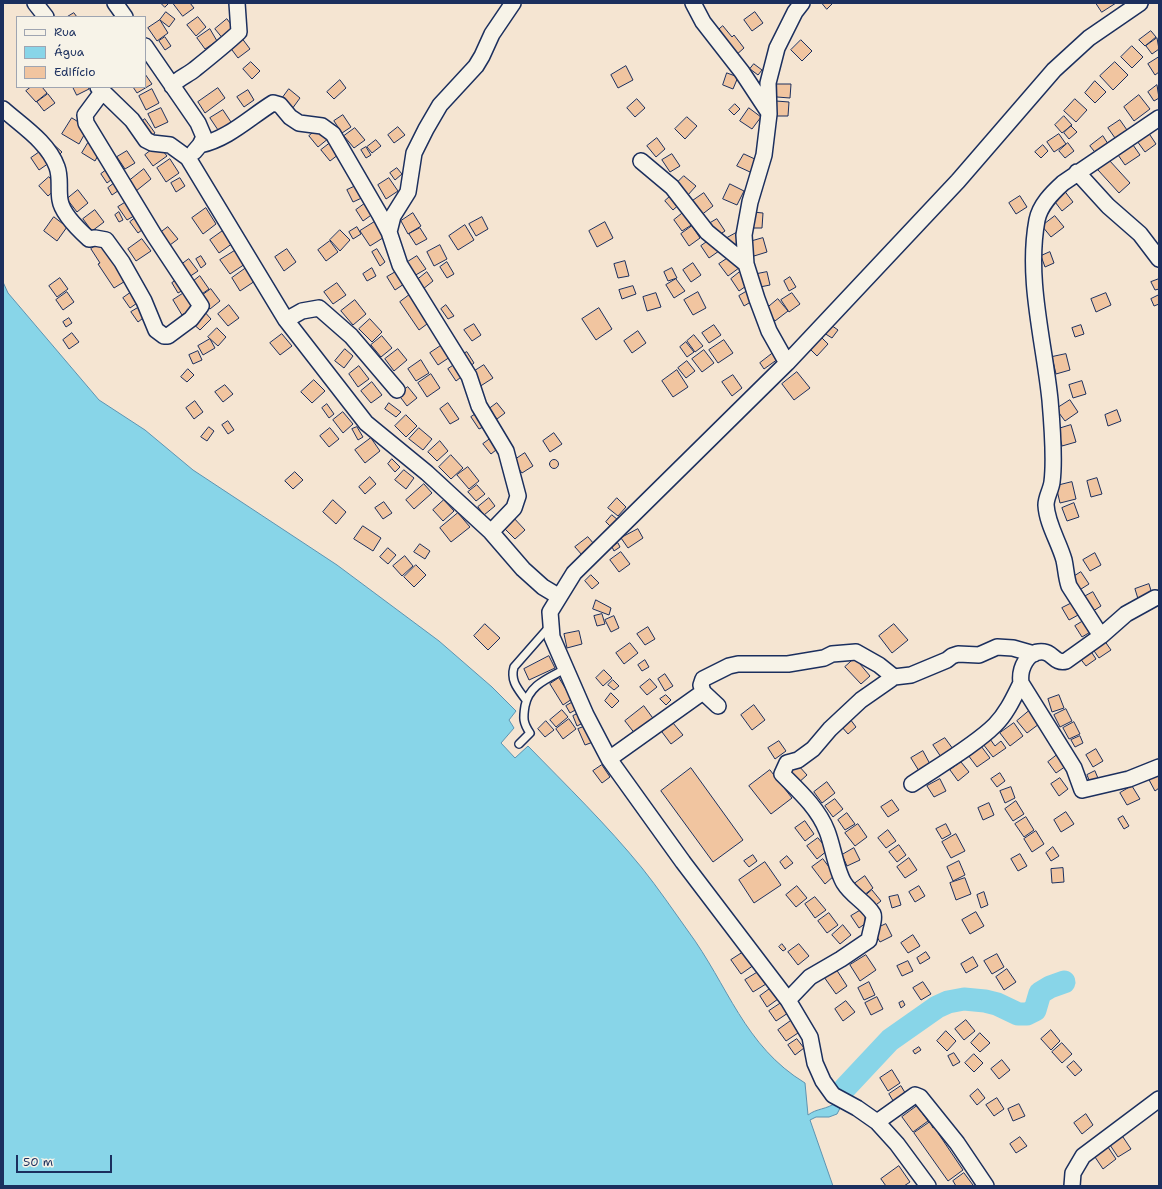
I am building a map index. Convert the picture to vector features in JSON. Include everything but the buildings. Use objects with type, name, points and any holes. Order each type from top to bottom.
[{"type":"street","points":[[35,3],[45,16]]},
{"type":"street","points":[[115,3],[124,16]]},
{"type":"street","points":[[172,86],[176,80],[190,73],[222,49],[239,32],[237,3]]},
{"type":"street","points":[[389,232],[393,216],[408,192],[414,153],[421,142],[426,128],[440,105],[476,66],[492,34],[513,3]]},
{"type":"street","points":[[693,3],[703,22],[742,72],[769,114]]},
{"type":"street","points":[[787,363],[769,331],[746,264],[744,235],[750,202],[764,156],[769,114],[768,83],[777,48],[795,12],[802,3]]},
{"type":"street","points":[[928,1186],[897,1144],[876,1122],[857,1108],[833,1095],[823,1081],[815,1064],[810,1037],[788,1000],[683,862],[609,759],[565,669],[552,637],[550,612],[558,596],[574,573],[787,363],[958,181],[1054,70],[1089,38],[1140,3]]},
{"type":"street","points":[[146,47],[198,123],[204,136],[200,145],[188,158]]},
{"type":"street","points":[[3,109],[44,144],[57,167],[60,201],[64,210],[89,239],[96,238],[106,240],[122,262],[144,301],[156,330],[164,336],[168,336],[191,319],[201,306],[154,235],[86,123],[85,115],[100,90],[132,120],[146,140],[152,143],[170,145],[188,158],[286,320],[366,423],[427,473],[491,532],[523,570],[543,587],[558,596]]},
{"type":"street","points":[[200,145],[212,143],[269,105],[276,103],[299,124],[322,126],[333,134],[389,232],[400,265],[469,376],[479,406],[506,451],[518,496],[514,508],[491,532]]},
{"type":"street","points":[[1101,636],[1066,578],[1065,562],[1046,505],[1052,482],[1052,461],[1050,401],[1040,336],[1035,275],[1037,219],[1042,207],[1052,193],[1077,172],[1098,160],[1159,118]]},
{"type":"street","points":[[641,162],[672,187],[707,232],[746,264]]},
{"type":"street","points":[[1077,172],[1108,206],[1140,234],[1159,259]]},
{"type":"street","points":[[286,320],[302,311],[319,308],[350,336],[397,390]]},
{"type":"street","points":[[912,784],[982,736],[995,724],[1013,699],[1021,683],[1021,668],[1027,659],[1034,654],[1042,652],[1048,653],[1061,662],[1079,652],[1101,636],[1126,614],[1158,598]]},
{"type":"street","points":[[788,1000],[810,977],[870,940],[870,931],[874,919],[873,914],[852,895],[843,881],[827,830],[820,816],[811,803],[782,774],[787,762],[798,760],[813,749],[830,729],[861,700],[894,677],[912,675],[958,654],[980,655],[997,647],[1013,648],[1034,654]]},
{"type":"street","points":[[718,706],[703,692],[700,685],[703,679],[729,666],[738,664],[788,664],[824,658],[832,654],[856,652],[879,665],[894,677]]},
{"type":"street","points":[[1021,683],[1074,768],[1082,790],[1129,779],[1159,767]]},
{"type":"street","points":[[609,759],[703,692]]},
{"type":"street","points":[[876,1122],[915,1095],[920,1097],[957,1143],[986,1186]]},
{"type":"street","points":[[1072,1186],[1073,1173],[1083,1156],[1159,1099]]},
{"type":"lane","points":[[526,700],[514,684],[512,674],[514,667],[550,625]]},
{"type":"lane","points":[[518,744],[530,733],[525,728],[522,718],[526,700],[531,690],[538,684],[565,669]]},
{"type":"water","points":[[3,282],[8,293],[99,400],[145,430],[193,470],[337,565],[439,641],[492,687],[516,711],[509,720],[514,728],[501,743],[515,758],[528,746],[629,852],[665,899],[702,952],[752,1033],[784,1068],[805,1083],[808,1115],[837,1102],[839,1088],[843,1082],[867,1066],[851,1087],[837,1114],[829,1117],[816,1117],[810,1120],[833,1186],[3,1186]]},
{"type":"waterway","points":[[845,1088],[890,1040],[937,1007],[948,1002],[964,999],[985,1001],[997,1004],[1018,1014],[1027,1014],[1035,1010],[1040,993],[1050,987],[1064,982]]}]
